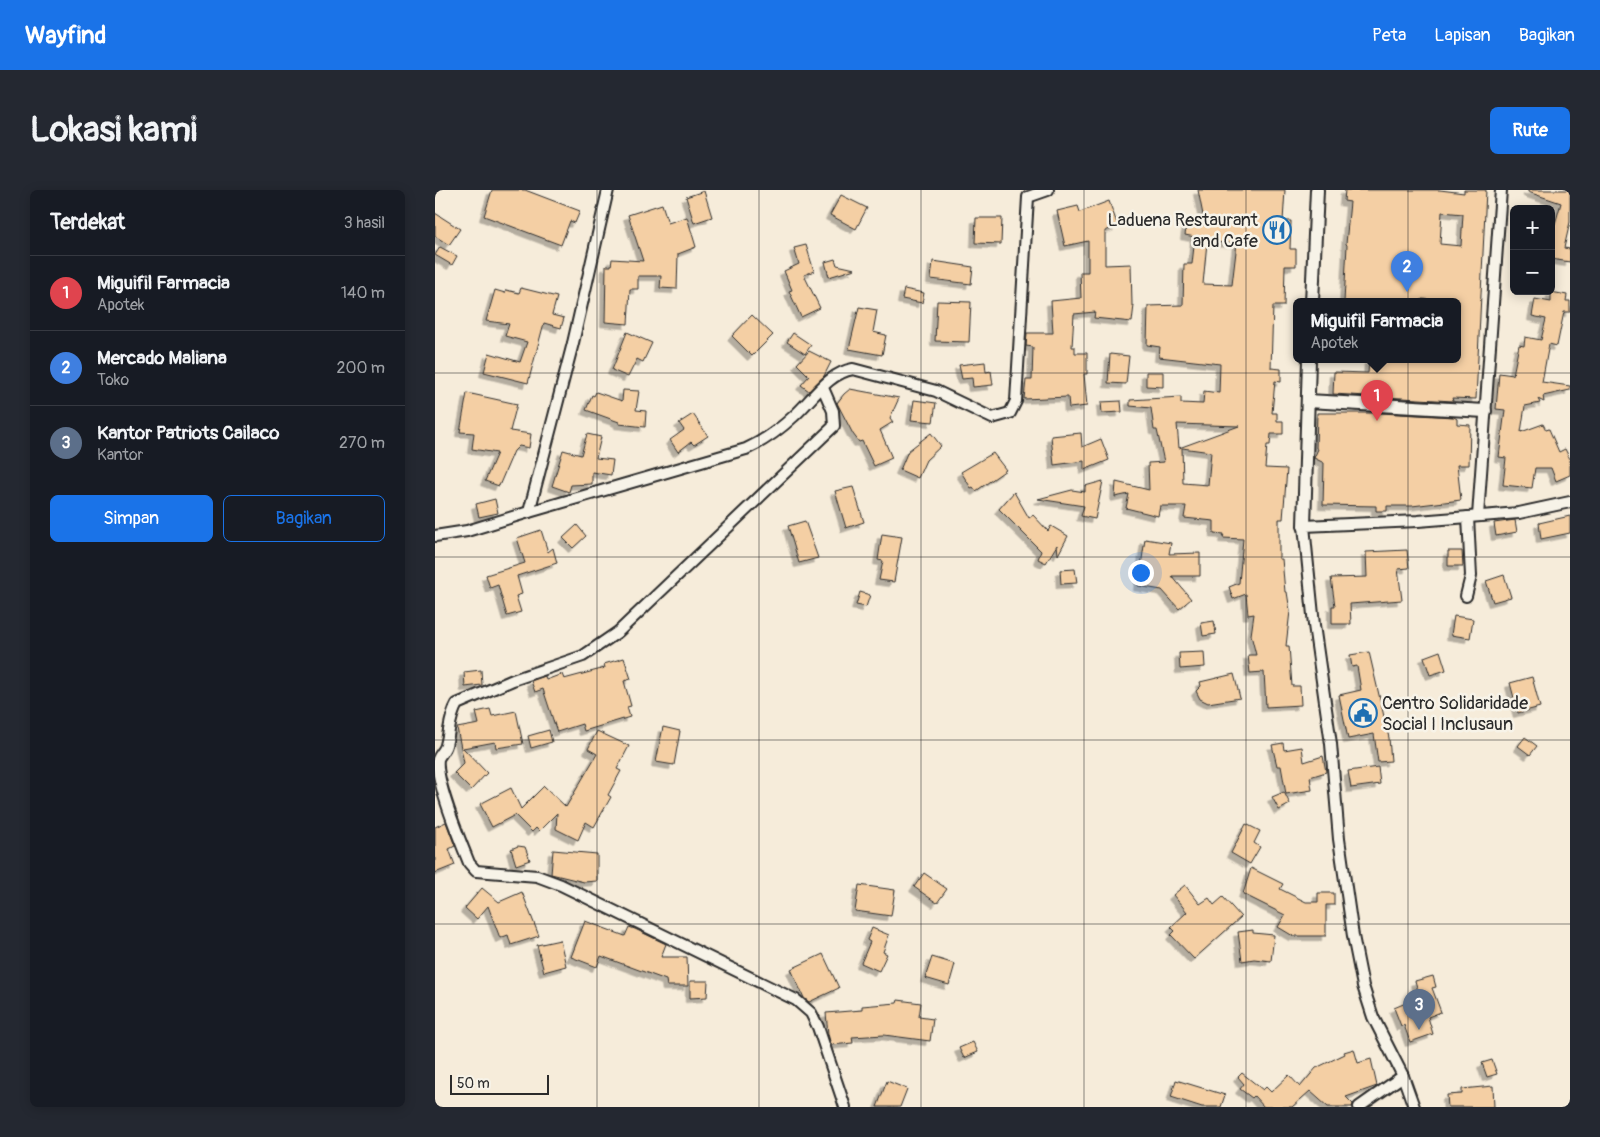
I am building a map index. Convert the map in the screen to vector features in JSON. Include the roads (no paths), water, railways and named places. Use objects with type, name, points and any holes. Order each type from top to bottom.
[{"type":"street","points":[[529,512],[573,343],[608,190]]},
{"type":"street","points":[[435,536],[467,531],[746,449],[766,440],[837,374],[853,369],[935,391],[992,418],[1011,412],[1016,401],[1028,193],[1048,190]]},
{"type":"street","points":[[1312,298],[1317,190]]},
{"type":"street","points":[[1466,596],[1471,576],[1473,517],[1485,411],[1501,190]]},
{"type":"street","points":[[1309,363],[1303,526],[1313,625],[1331,744],[1339,839],[1353,936],[1363,986],[1373,1017],[1403,1076],[1414,1107]]},
{"type":"street","points":[[823,388],[833,412],[834,426],[618,632],[583,656],[513,680],[457,704],[449,721],[446,746],[439,758],[439,773],[442,790],[469,863],[476,871],[537,876],[561,885],[796,1000],[811,1013],[818,1027],[845,1107]]},
{"type":"street","points":[[1307,401],[1485,411]]},
{"type":"street","points":[[1303,526],[1519,513],[1570,502]]},
{"type":"street","points":[[1359,1107],[1403,1076]]},
{"type":"place","name":"Laduena Restaurant and Cafe","points":[[1277,230]]},
{"type":"place","name":"Mercado Maliana","points":[[1407,292]]},
{"type":"place","name":"Miguifil Farmacia","points":[[1377,421]]},
{"type":"place","name":"Centro Solidaridade Social I Inclusaun","points":[[1363,713]]},
{"type":"place","name":"Kantor Patriots Cailaco","points":[[1419,1030]]}]
